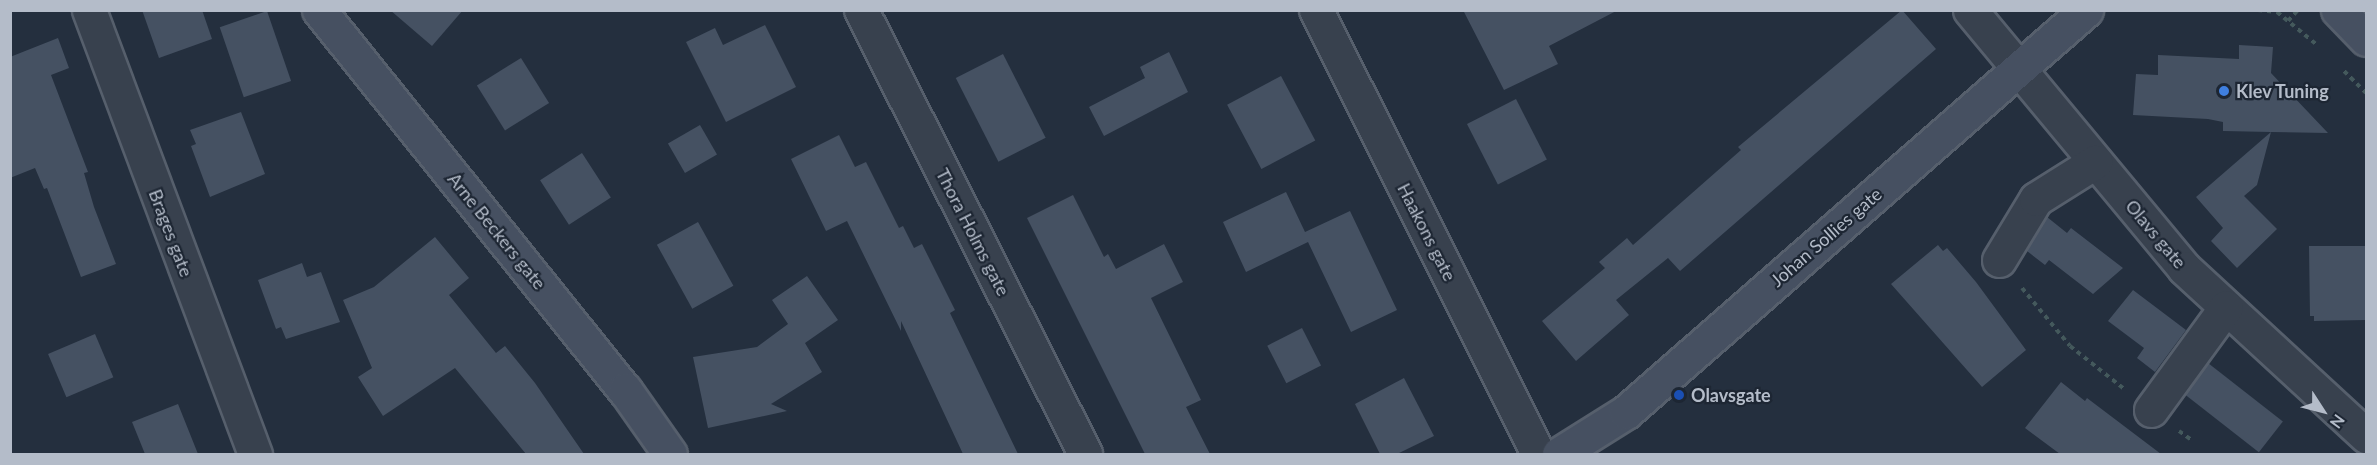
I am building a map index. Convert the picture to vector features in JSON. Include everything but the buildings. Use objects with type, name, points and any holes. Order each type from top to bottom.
[{"type":"main road","name":"Arne Beckers gate","points":[[319,10],[625,390],[670,454]]},
{"type":"main road","name":"Johan Sollies gate","points":[[1559,454],[1626,412],[2086,10]]},
{"type":"main road","points":[[2338,10],[2367,39]]},
{"type":"street","name":"Brages gate","points":[[89,10],[255,454]]},
{"type":"street","name":"Thora Holms gate","points":[[861,10],[1085,454]]},
{"type":"street","name":"Haakons gate","points":[[1316,10],[1538,454]]},
{"type":"street","name":"Olavs gate","points":[[1970,10],[2184,268],[2367,436]]},
{"type":"street","points":[[1999,260],[2036,199],[2095,162]]},
{"type":"street","points":[[2151,410],[2226,307]]},
{"type":"path","points":[[2258,10],[2277,12],[2323,51]]},
{"type":"path","points":[[2288,21],[2298,10]]},
{"type":"path","points":[[2338,65],[2367,93]]},
{"type":"path","points":[[1999,260],[2070,346],[2190,439]]},
{"type":"place","name":"Klev Tuning","points":[[2224,91]]},
{"type":"place","name":"Olavsgate","points":[[1679,395]]}]
